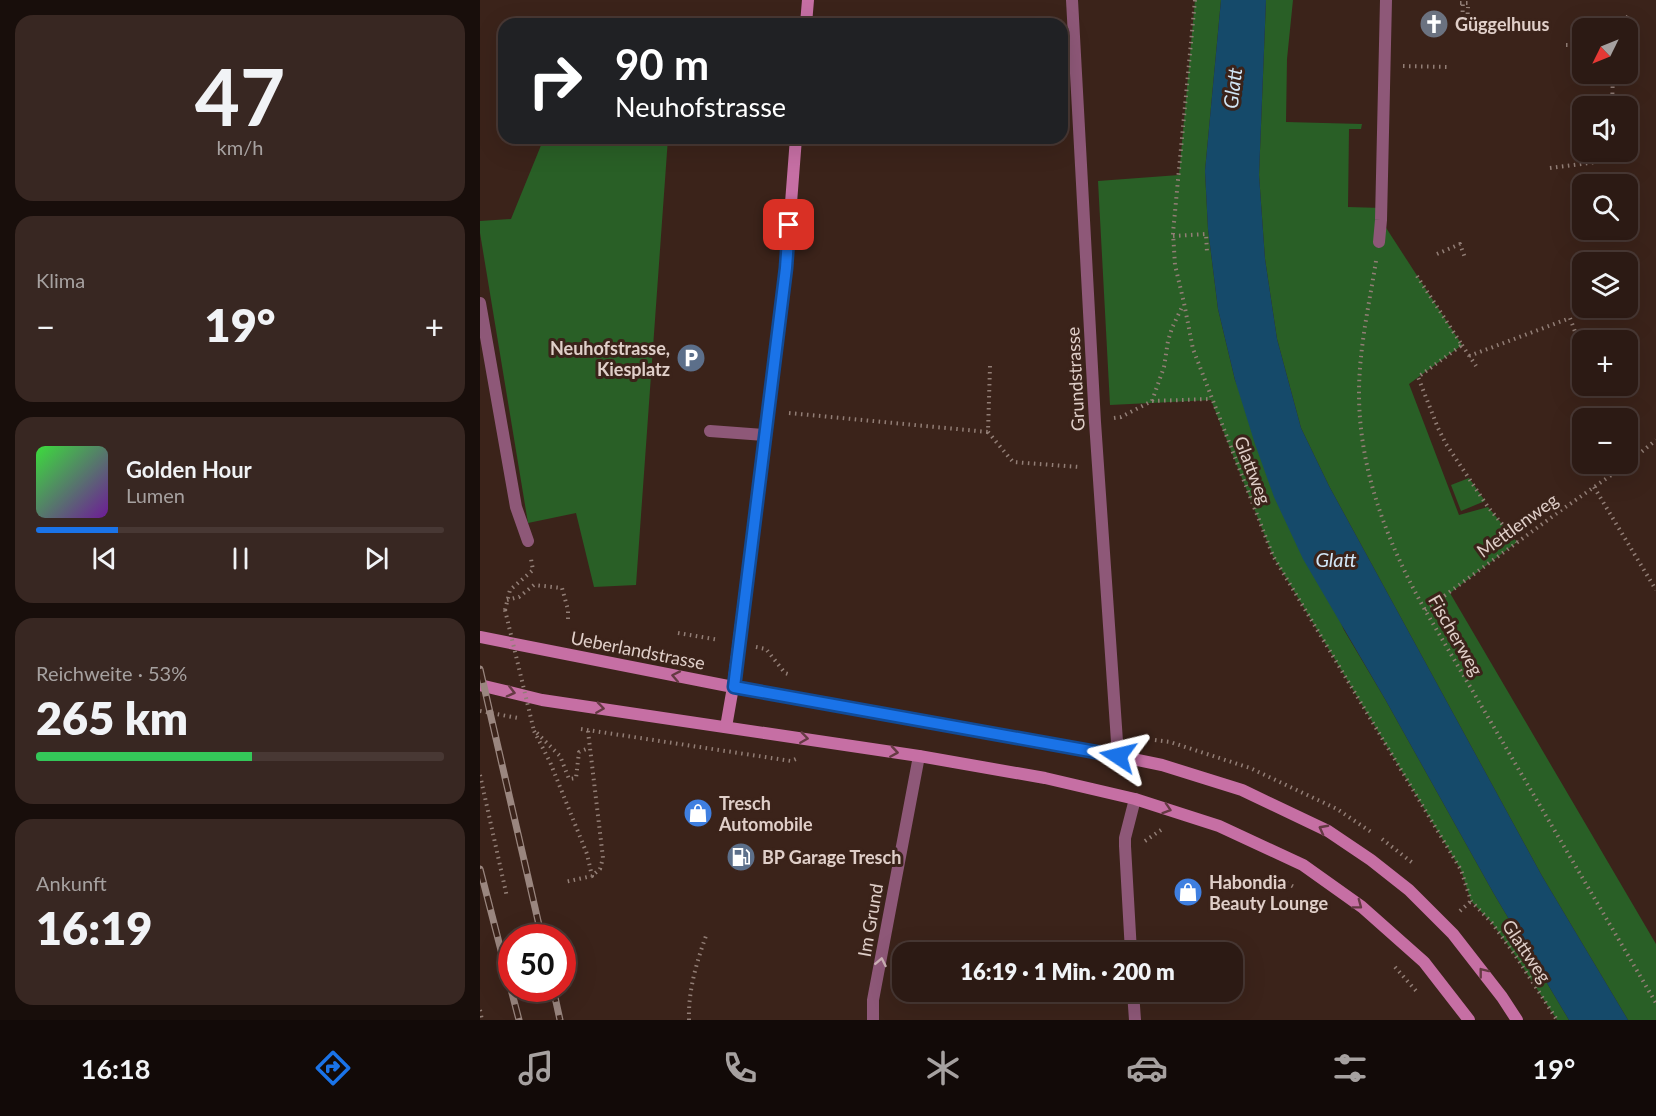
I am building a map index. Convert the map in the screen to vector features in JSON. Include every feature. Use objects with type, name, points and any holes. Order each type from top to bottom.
[{"type":"main road","points":[[806,18],[808,0]]},
{"type":"main road","points":[[726,727],[734,687],[786,268],[796,144]]},
{"type":"main road","name":"Ueberlandstrasse","points":[[480,638],[734,687],[1118,756],[1162,765],[1242,789],[1328,831],[1371,860],[1409,890],[1446,927],[1502,996],[1517,1020]]},
{"type":"main road","points":[[480,685],[542,700],[919,756],[1046,778],[1135,799],[1219,826],[1303,865],[1362,907],[1424,962],[1469,1020]]},
{"type":"street","name":"Grundstrasse","points":[[1072,0],[1095,422],[1118,756]]},
{"type":"street","points":[[1379,243],[1386,0]]},
{"type":"street","points":[[480,303],[516,507],[528,541]]},
{"type":"street","points":[[710,431],[765,435]]},
{"type":"street","name":"Im Grund","points":[[873,1020],[873,1000],[919,756]]},
{"type":"street","points":[[1130,942],[1125,838],[1135,799]]},
{"type":"street","points":[[1134,1002],[1135,1020]]},
{"type":"path","name":"Glattweg","points":[[1195,0],[1173,236],[1175,265],[1193,349],[1273,556],[1461,870],[1471,901],[1492,923],[1557,1020]]},
{"type":"path","points":[[1462,30],[1462,2],[1468,3],[1467,26]]},
{"type":"path","points":[[1566,45],[1572,45]]},
{"type":"path","points":[[1384,65],[1450,67]]},
{"type":"path","points":[[1550,168],[1596,162]]},
{"type":"path","points":[[1173,236],[1206,234],[1207,252]]},
{"type":"path","name":"Fischerweg","points":[[1379,243],[1361,357],[1359,395],[1361,428],[1380,512],[1397,557],[1425,610],[1656,1003]]},
{"type":"path","points":[[1437,254],[1460,244],[1465,258]]},
{"type":"path","points":[[1417,276],[1476,366]]},
{"type":"path","points":[[1152,401],[1164,367],[1170,335],[1184,303]]},
{"type":"path","points":[[1469,356],[1570,318],[1574,330]]},
{"type":"path","points":[[1462,345],[1418,377],[1442,436],[1488,507],[1517,542]]},
{"type":"path","points":[[990,366],[988,432],[1013,462],[1098,466]]},
{"type":"path","points":[[1095,422],[1120,417],[1152,401],[1211,399]]},
{"type":"path","points":[[788,412],[988,432]]},
{"type":"path","name":"Mettlenweg","points":[[1638,454],[1656,440]]},
{"type":"path","name":"Mettlenweg","points":[[1425,610],[1612,474]]},
{"type":"path","points":[[1594,487],[1656,590]]},
{"type":"path","points":[[528,541],[533,570],[510,590],[505,610],[534,731],[550,762],[587,854],[592,876]]},
{"type":"path","points":[[507,600],[519,597],[534,585],[562,588],[568,610],[568,623]]},
{"type":"path","points":[[480,711],[542,722]]},
{"type":"path","points":[[534,731],[560,756],[569,779],[576,778],[579,752],[589,748]]},
{"type":"path","points":[[565,882],[592,876],[600,869],[603,858],[588,731],[791,761]]},
{"type":"path","points":[[480,775],[507,897]]},
{"type":"path","points":[[1125,838],[1142,844],[1161,830],[1172,834]]},
{"type":"path","points":[[1276,878],[1297,888]]},
{"type":"path","points":[[1460,911],[1471,901]]},
{"type":"path","points":[[689,1020],[688,1011],[694,969],[707,933]]},
{"type":"path","points":[[1391,963],[1420,995]]},
{"type":"path","points":[[480,1010],[482,1020]]},
{"type":"green space","points":[[1195,0],[1221,0],[1205,171],[1208,229],[1218,309],[1235,380],[1344,630],[1494,894],[1569,1020],[1557,1020],[1492,923],[1471,901],[1461,870],[1273,556],[1211,400],[1110,405],[1098,181],[1179,175]]},
{"type":"green space","points":[[1266,0],[1293,0],[1287,59],[1286,122],[1362,124],[1361,129],[1349,129],[1348,207],[1382,208],[1381,220],[1462,345],[1409,384],[1459,515],[1488,507],[1517,542],[1450,593],[1656,944],[1656,1020],[1628,1020],[1542,876],[1329,486],[1301,428],[1277,339],[1265,259],[1259,175]]},
{"type":"green space","points":[[542,144],[668,144],[636,585],[594,587],[576,513],[528,523],[480,233],[480,221],[511,219]]},
{"type":"green space","points":[[1469,478],[1485,501],[1461,511],[1451,485]]},
{"type":"water","name":"Glatt","points":[[1221,0],[1266,0],[1259,175],[1265,259],[1277,339],[1301,428],[1329,486],[1542,876],[1628,1020],[1569,1020],[1494,894],[1385,699],[1303,559],[1274,497],[1235,380],[1218,309],[1208,229],[1205,171]]},
{"type":"railway","points":[[480,669],[539,924]]},
{"type":"railway","points":[[480,869],[519,1020]]},
{"type":"railway","points":[[556,1002],[560,1020]]},
{"type":"place","name":"Güggelhuus","points":[[1434,24]]},
{"type":"place","name":"Neuhofstrasse, Kiesplatz","points":[[691,358]]},
{"type":"place","name":"Tresch Automobile","points":[[698,813]]},
{"type":"place","name":"BP Garage Tresch","points":[[741,857]]},
{"type":"place","name":"Habondia Beauty Lounge","points":[[1188,892]]},
{"type":"route","points":[[789,225],[786,268],[734,687],[1118,756]]}]
